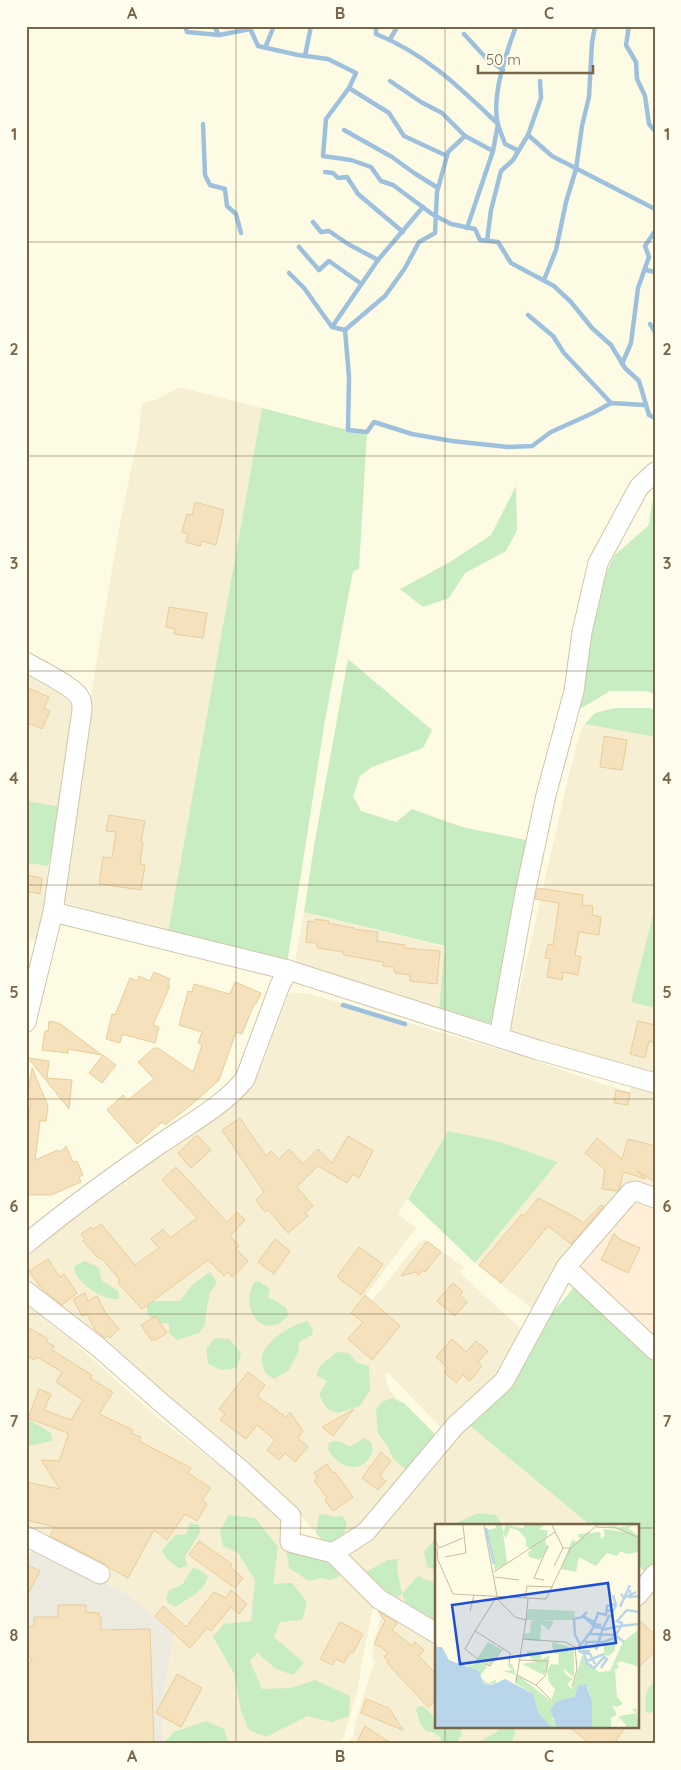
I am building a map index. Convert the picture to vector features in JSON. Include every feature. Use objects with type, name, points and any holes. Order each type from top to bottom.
[{"type":"street","points":[[499,1037],[524,898],[546,795],[574,690],[582,632],[598,563],[639,487],[655,472]]},
{"type":"street","points":[[26,662],[69,686],[80,698],[82,710],[53,912],[35,946],[26,1022]]},
{"type":"street","points":[[53,912],[288,970],[547,1053],[655,1083]]},
{"type":"street","points":[[26,1244],[142,1156],[224,1099],[239,1086],[244,1079],[280,985],[288,970]]},
{"type":"street","points":[[333,1553],[366,1532],[455,1426],[504,1381],[566,1267],[634,1191],[655,1198]]},
{"type":"street","points":[[566,1267],[655,1350]]},
{"type":"street","points":[[26,1291],[97,1346],[164,1406],[240,1469],[291,1516],[290,1542],[333,1553],[379,1599],[435,1632]]},
{"type":"street","points":[[26,1536],[100,1574]]},
{"type":"street","points":[[638,1595],[655,1574]]},
{"type":"shaded area","points":[[179,387],[262,408],[168,932],[65,903],[60,896],[89,706],[120,523],[139,433],[142,403],[156,400]]},
{"type":"shaded area","points":[[26,666],[71,696],[79,709],[62,807],[26,801]]},
{"type":"shaded area","points":[[585,724],[655,737],[655,907],[631,1002],[655,1008],[655,1075],[510,1033],[569,774],[581,730]]},
{"type":"shaded area","points":[[26,863],[48,866],[46,906],[38,941],[26,937]]},
{"type":"shaded area","points":[[304,912],[446,947],[439,1008],[294,968]]},
{"type":"shaded area","points":[[292,993],[307,993],[524,1057],[630,1093],[631,1087],[655,1094],[655,1184],[644,1179],[535,1311],[475,1263],[558,1162],[497,1141],[448,1131],[398,1214],[416,1228],[360,1303],[366,1308],[419,1242],[425,1240],[464,1267],[459,1272],[523,1331],[503,1370],[441,1428],[388,1373],[385,1375],[389,1390],[438,1439],[389,1500],[338,1547],[321,1539],[281,1492],[266,1479],[233,1457],[26,1288],[26,1250],[254,1082],[288,995]]},
{"type":"shaded area","points":[[644,1179],[655,1184],[655,1341],[576,1271],[575,1261]]},
{"type":"shaded area","points":[[26,1305],[70,1339],[156,1416],[230,1474],[374,1604],[358,1689],[344,1736],[338,1744],[165,1744],[161,1730],[162,1721],[169,1707],[162,1702],[174,1633],[128,1595],[26,1532]]},
{"type":"shaded area","points":[[469,1425],[589,1524],[435,1524],[435,1626],[381,1591],[352,1567],[347,1552],[459,1430]]},
{"type":"shaded area","points":[[35,1545],[128,1595],[174,1633],[162,1702],[169,1707],[162,1721],[161,1730],[165,1744],[26,1744],[26,1560]]},
{"type":"shaded area","points":[[655,1583],[655,1744],[348,1744],[354,1734],[355,1723],[375,1660],[372,1658],[382,1610],[401,1616],[435,1642],[435,1728],[638,1728],[638,1601]]},
{"type":"green space","points":[[262,408],[348,430],[367,432],[359,569],[353,571],[325,720],[287,964],[168,932]]},
{"type":"green space","points":[[516,486],[517,530],[506,551],[465,573],[449,598],[423,607],[400,589],[450,562],[491,535]]},
{"type":"green space","points":[[655,498],[655,694],[646,691],[610,691],[580,709],[583,668],[596,592],[615,555],[649,525],[652,502]]},
{"type":"green space","points":[[348,659],[432,730],[423,748],[372,767],[360,776],[353,796],[361,811],[396,822],[412,809],[462,827],[526,840],[546,841],[502,1021],[491,1024],[439,1008],[445,946],[304,912]]},
{"type":"green space","points":[[615,708],[650,708],[655,710],[655,737],[585,724],[595,713]]},
{"type":"green space","points":[[26,801],[62,807],[48,866],[26,863]]},
{"type":"green space","points":[[655,907],[655,1008],[631,1002]]},
{"type":"green space","points":[[448,1131],[497,1141],[558,1162],[475,1263],[408,1199]]},
{"type":"green space","points":[[85,1261],[99,1268],[101,1280],[119,1292],[118,1299],[97,1294],[84,1284],[75,1272],[74,1266]]},
{"type":"green space","points":[[210,1272],[217,1282],[210,1293],[205,1324],[199,1333],[177,1340],[169,1333],[169,1324],[157,1322],[147,1314],[147,1306],[153,1301],[180,1301],[192,1285]]},
{"type":"green space","points":[[255,1281],[270,1289],[268,1297],[287,1309],[288,1316],[278,1324],[269,1326],[262,1324],[255,1318],[249,1301],[250,1291]]},
{"type":"green space","points":[[575,1286],[655,1358],[655,1566],[648,1574],[638,1566],[638,1524],[589,1524],[469,1425],[541,1326]]},
{"type":"green space","points":[[307,1321],[313,1329],[312,1335],[299,1342],[298,1353],[289,1370],[274,1379],[265,1373],[262,1359],[268,1345],[280,1334]]},
{"type":"green space","points":[[215,1338],[229,1339],[241,1353],[237,1368],[221,1370],[208,1364],[206,1349]]},
{"type":"green space","points":[[336,1352],[349,1353],[357,1363],[369,1366],[370,1390],[360,1406],[338,1413],[327,1409],[319,1395],[327,1381],[317,1376],[319,1367]]},
{"type":"green space","points":[[392,1398],[404,1403],[436,1435],[418,1468],[406,1470],[393,1458],[378,1433],[376,1409],[382,1402]]},
{"type":"green space","points":[[26,1418],[51,1433],[52,1441],[26,1445]]},
{"type":"green space","points":[[364,1438],[371,1442],[373,1451],[367,1461],[355,1467],[349,1467],[339,1462],[328,1449],[329,1443],[335,1441],[350,1447]]},
{"type":"green space","points":[[478,1513],[496,1515],[501,1524],[454,1524]]},
{"type":"green space","points":[[325,1514],[334,1517],[342,1516],[347,1523],[343,1538],[334,1544],[323,1541],[316,1533],[319,1515]]},
{"type":"green space","points":[[228,1515],[255,1518],[278,1547],[273,1584],[292,1583],[307,1602],[302,1620],[280,1622],[274,1637],[304,1663],[293,1675],[276,1669],[257,1653],[250,1661],[262,1689],[291,1688],[315,1680],[350,1696],[349,1716],[332,1722],[307,1716],[266,1737],[249,1730],[241,1711],[234,1673],[213,1637],[224,1624],[251,1621],[255,1580],[238,1553],[223,1546],[220,1532]]},
{"type":"green space","points":[[190,1523],[199,1525],[200,1532],[185,1557],[187,1566],[179,1568],[167,1559],[162,1551],[175,1535],[186,1534]]},
{"type":"green space","points":[[435,1538],[435,1570],[427,1567],[424,1552]]},
{"type":"green space","points":[[285,1539],[340,1570],[339,1577],[330,1580],[321,1578],[309,1581],[289,1568]]},
{"type":"green space","points":[[398,1559],[397,1569],[402,1594],[393,1600],[364,1573],[388,1560]]},
{"type":"green space","points":[[193,1568],[208,1576],[206,1582],[195,1594],[176,1607],[168,1603],[166,1599],[169,1590],[182,1585]]},
{"type":"green space","points":[[418,1576],[433,1582],[435,1592],[435,1630],[408,1609],[402,1594]]},
{"type":"green space","points":[[655,1682],[655,1710],[651,1713],[646,1712],[647,1691]]},
{"type":"green space","points":[[419,1706],[423,1706],[435,1718],[435,1728],[462,1728],[461,1736],[456,1744],[442,1744],[439,1736],[426,1731],[421,1725],[416,1710]]},
{"type":"green space","points":[[206,1721],[224,1729],[229,1744],[163,1744],[174,1732]]},
{"type":"green space","points":[[503,1728],[512,1728],[516,1731],[511,1744],[477,1744]]},
{"type":"building","points":[[195,502],[224,510],[216,545],[202,541],[200,546],[186,542],[188,534],[182,532],[187,514],[192,515]]},
{"type":"building","points":[[169,607],[207,613],[203,638],[174,634],[175,629],[166,627]]},
{"type":"building","points":[[26,687],[49,697],[44,708],[50,711],[42,729],[26,722]]},
{"type":"building","points":[[604,736],[627,740],[622,770],[600,767]]},
{"type":"building","points":[[109,815],[145,821],[141,842],[143,842],[140,864],[145,865],[141,890],[99,884],[103,857],[112,858],[116,832],[106,831]]},
{"type":"building","points":[[26,875],[42,878],[40,894],[26,891]]},
{"type":"building","points":[[538,888],[583,895],[582,905],[593,906],[592,915],[601,917],[599,935],[579,932],[575,955],[581,957],[578,975],[563,972],[562,980],[547,977],[550,959],[545,958],[548,944],[553,945],[559,903],[535,899]]},
{"type":"building","points":[[315,919],[329,921],[328,923],[354,929],[378,932],[377,941],[405,945],[405,948],[440,951],[437,984],[410,981],[410,975],[395,973],[393,967],[383,966],[383,962],[344,955],[343,952],[318,948],[316,943],[306,942],[308,921],[315,922]]},
{"type":"building","points":[[154,972],[170,979],[168,985],[170,986],[153,1025],[159,1027],[155,1043],[125,1035],[122,1035],[120,1043],[106,1039],[112,1014],[115,1015],[130,978],[137,981],[139,976],[150,981]]},
{"type":"building","points":[[235,982],[261,993],[256,1004],[254,1004],[242,1034],[236,1032],[219,1080],[191,1105],[165,1125],[162,1122],[137,1144],[107,1110],[123,1095],[128,1100],[154,1079],[138,1062],[154,1048],[158,1048],[193,1072],[202,1045],[198,1043],[202,1032],[179,1025],[188,991],[192,992],[194,984],[230,994]]},
{"type":"building","points":[[49,1021],[59,1023],[102,1055],[68,1049],[68,1053],[42,1050],[45,1031],[48,1031]]},
{"type":"building","points":[[638,1021],[655,1025],[655,1043],[649,1041],[645,1058],[630,1054]]},
{"type":"building","points":[[103,1055],[116,1065],[102,1083],[89,1073]]},
{"type":"building","points":[[28,1058],[49,1061],[47,1078],[72,1080],[69,1109]]},
{"type":"building","points":[[32,1068],[48,1106],[46,1121],[40,1121],[35,1160],[58,1150],[60,1152],[66,1146],[73,1162],[77,1161],[83,1175],[79,1177],[81,1182],[51,1195],[26,1195],[26,1133],[31,1101],[27,1100]]},
{"type":"building","points":[[616,1090],[630,1093],[628,1105],[614,1103]]},
{"type":"building","points":[[240,1118],[266,1156],[271,1151],[279,1159],[289,1149],[303,1164],[318,1149],[332,1163],[348,1136],[373,1151],[359,1178],[353,1174],[347,1183],[318,1166],[297,1187],[313,1206],[305,1213],[308,1216],[288,1233],[268,1210],[265,1212],[256,1200],[264,1192],[222,1130]]},
{"type":"building","points":[[197,1135],[211,1150],[191,1168],[178,1153]]},
{"type":"building","points":[[597,1138],[622,1159],[628,1139],[655,1146],[655,1182],[637,1171],[646,1179],[623,1172],[620,1188],[617,1191],[602,1189],[605,1170],[585,1153]]},
{"type":"building","points":[[176,1167],[227,1222],[237,1212],[245,1220],[230,1236],[239,1246],[236,1249],[248,1261],[232,1277],[228,1272],[224,1276],[208,1260],[142,1309],[119,1284],[119,1279],[103,1260],[97,1257],[83,1241],[85,1239],[81,1234],[91,1227],[93,1230],[101,1224],[135,1265],[159,1248],[151,1239],[163,1229],[170,1238],[197,1218],[162,1180]]},
{"type":"building","points":[[538,1198],[583,1223],[601,1205],[604,1206],[571,1244],[548,1226],[501,1283],[479,1265]]},
{"type":"building","points":[[614,1233],[619,1239],[640,1248],[628,1273],[601,1260]]},
{"type":"building","points":[[275,1239],[290,1251],[274,1274],[258,1262]]},
{"type":"building","points":[[427,1241],[441,1252],[425,1272],[423,1270],[419,1275],[415,1272],[401,1276]]},
{"type":"building","points":[[359,1247],[383,1264],[361,1295],[337,1277]]},
{"type":"building","points":[[48,1259],[60,1277],[64,1274],[77,1293],[62,1305],[40,1287],[29,1271]]},
{"type":"building","points":[[453,1283],[463,1292],[460,1295],[467,1302],[455,1316],[437,1301]]},
{"type":"building","points":[[85,1293],[88,1301],[97,1296],[105,1312],[119,1329],[110,1338],[108,1336],[105,1338],[95,1330],[87,1314],[82,1316],[73,1299]]},
{"type":"building","points":[[365,1295],[400,1326],[372,1360],[348,1339],[363,1322],[351,1313]]},
{"type":"building","points":[[156,1316],[167,1333],[156,1340],[151,1340],[141,1325]]},
{"type":"building","points":[[26,1326],[48,1339],[47,1342],[54,1346],[52,1350],[92,1375],[90,1378],[113,1392],[99,1414],[133,1430],[131,1433],[141,1437],[139,1441],[191,1468],[188,1473],[211,1488],[202,1500],[207,1504],[197,1521],[185,1514],[167,1540],[154,1530],[128,1578],[50,1536],[55,1527],[26,1520],[26,1482],[60,1489],[41,1460],[59,1461],[68,1436],[68,1433],[28,1418],[39,1389],[51,1394],[44,1410],[71,1420],[83,1400],[56,1382],[62,1372],[37,1357],[34,1360],[26,1355]]},
{"type":"building","points":[[452,1339],[466,1352],[476,1341],[488,1351],[478,1362],[482,1366],[470,1381],[463,1375],[456,1383],[444,1372],[448,1368],[436,1357]]},
{"type":"building","points":[[248,1372],[265,1385],[257,1396],[286,1417],[290,1412],[303,1431],[298,1438],[308,1447],[295,1462],[285,1453],[279,1460],[267,1450],[275,1440],[257,1425],[246,1439],[220,1420],[225,1414],[219,1409]]},
{"type":"building","points":[[354,1409],[333,1436],[322,1427]]},
{"type":"building","points":[[381,1452],[391,1461],[380,1476],[386,1481],[378,1490],[362,1478]]},
{"type":"building","points":[[327,1464],[353,1497],[333,1511],[325,1500],[327,1498],[314,1481],[318,1478],[314,1473]]},
{"type":"building","points":[[199,1541],[232,1564],[230,1567],[243,1578],[235,1588],[189,1555]]},
{"type":"building","points":[[26,1564],[40,1571],[26,1598]]},
{"type":"building","points":[[231,1590],[247,1604],[239,1614],[231,1607],[211,1631],[207,1628],[190,1648],[155,1616],[163,1606],[186,1627],[214,1592],[226,1598]]},
{"type":"building","points":[[58,1605],[86,1605],[86,1612],[99,1613],[99,1617],[101,1617],[101,1630],[150,1629],[154,1744],[26,1744],[26,1663],[32,1662],[26,1647],[26,1627],[34,1626],[34,1617],[58,1617]]},
{"type":"building","points":[[378,1611],[397,1623],[392,1630],[412,1646],[415,1642],[424,1650],[419,1656],[435,1673],[435,1702],[428,1707],[387,1663],[388,1661],[384,1657],[388,1653],[380,1646],[374,1644],[385,1621]]},
{"type":"building","points":[[638,1619],[655,1635],[655,1651],[638,1668]]},
{"type":"building","points":[[340,1622],[363,1634],[353,1653],[350,1652],[344,1663],[336,1659],[332,1665],[320,1659]]},
{"type":"building","points":[[177,1674],[202,1688],[181,1727],[156,1713]]},
{"type":"building","points":[[366,1699],[389,1708],[403,1730],[361,1713]]},
{"type":"building","points":[[365,1726],[375,1733],[393,1744],[356,1744]]},
{"type":"building","points":[[570,1728],[625,1728],[614,1744],[590,1744]]},
{"type":"waterway","points":[[185,26],[187,32],[219,35],[250,29]]},
{"type":"waterway","points":[[214,26],[219,35]]},
{"type":"waterway","points":[[249,26],[258,46],[298,55],[328,59],[356,73],[349,88],[326,119],[323,156],[351,160],[371,167],[381,181],[393,185],[432,214],[451,224],[475,229],[480,240],[498,242],[511,263],[554,286],[571,302],[592,328],[611,345],[625,368],[639,381],[649,415],[655,418]]},
{"type":"waterway","points":[[265,48],[274,26]]},
{"type":"waterway","points":[[305,56],[311,26]]},
{"type":"waterway","points":[[376,26],[376,34],[411,51],[442,73],[498,124],[493,151],[467,228]]},
{"type":"waterway","points":[[390,39],[398,26]]},
{"type":"waterway","points":[[516,26],[498,88],[496,114],[505,144],[517,150]]},
{"type":"waterway","points":[[544,280],[556,250],[566,202],[576,169],[582,126],[589,97],[592,43],[595,26]]},
{"type":"waterway","points":[[629,26],[626,45],[636,62],[637,79],[645,96],[649,124],[655,131]]},
{"type":"waterway","points":[[464,34],[487,59],[503,70]]},
{"type":"waterway","points":[[390,81],[421,102],[442,113],[465,136],[493,151]]},
{"type":"waterway","points":[[487,241],[491,210],[501,171],[513,160],[528,135],[541,98],[540,81]]},
{"type":"waterway","points":[[349,88],[389,113],[404,136],[447,156]]},
{"type":"waterway","points":[[203,124],[205,175],[210,185],[225,189],[227,206],[236,214],[241,233]]},
{"type":"waterway","points":[[344,130],[392,157],[438,188]]},
{"type":"waterway","points":[[528,135],[552,156],[655,209]]},
{"type":"waterway","points":[[332,327],[345,330],[385,296],[405,268],[419,242],[435,233],[437,192],[448,152],[465,136]]},
{"type":"waterway","points":[[325,172],[333,173],[338,178],[347,177],[358,194],[403,232]]},
{"type":"waterway","points":[[289,273],[304,288],[332,327],[378,260],[423,207]]},
{"type":"waterway","points":[[313,222],[321,232],[329,231],[348,244],[378,260]]},
{"type":"waterway","points":[[622,364],[631,343],[638,288],[649,257],[645,246],[655,231]]},
{"type":"waterway","points":[[299,247],[319,270],[329,261],[360,283]]},
{"type":"waterway","points":[[646,270],[655,272]]},
{"type":"waterway","points":[[528,315],[553,336],[564,353],[611,403]]},
{"type":"waterway","points":[[650,324],[655,332]]},
{"type":"waterway","points":[[345,330],[349,377],[348,430],[367,432],[374,422],[412,434],[452,441],[508,447],[532,446],[551,432],[611,403],[645,405]]},
{"type":"waterway","points":[[343,1005],[405,1024]]}]
